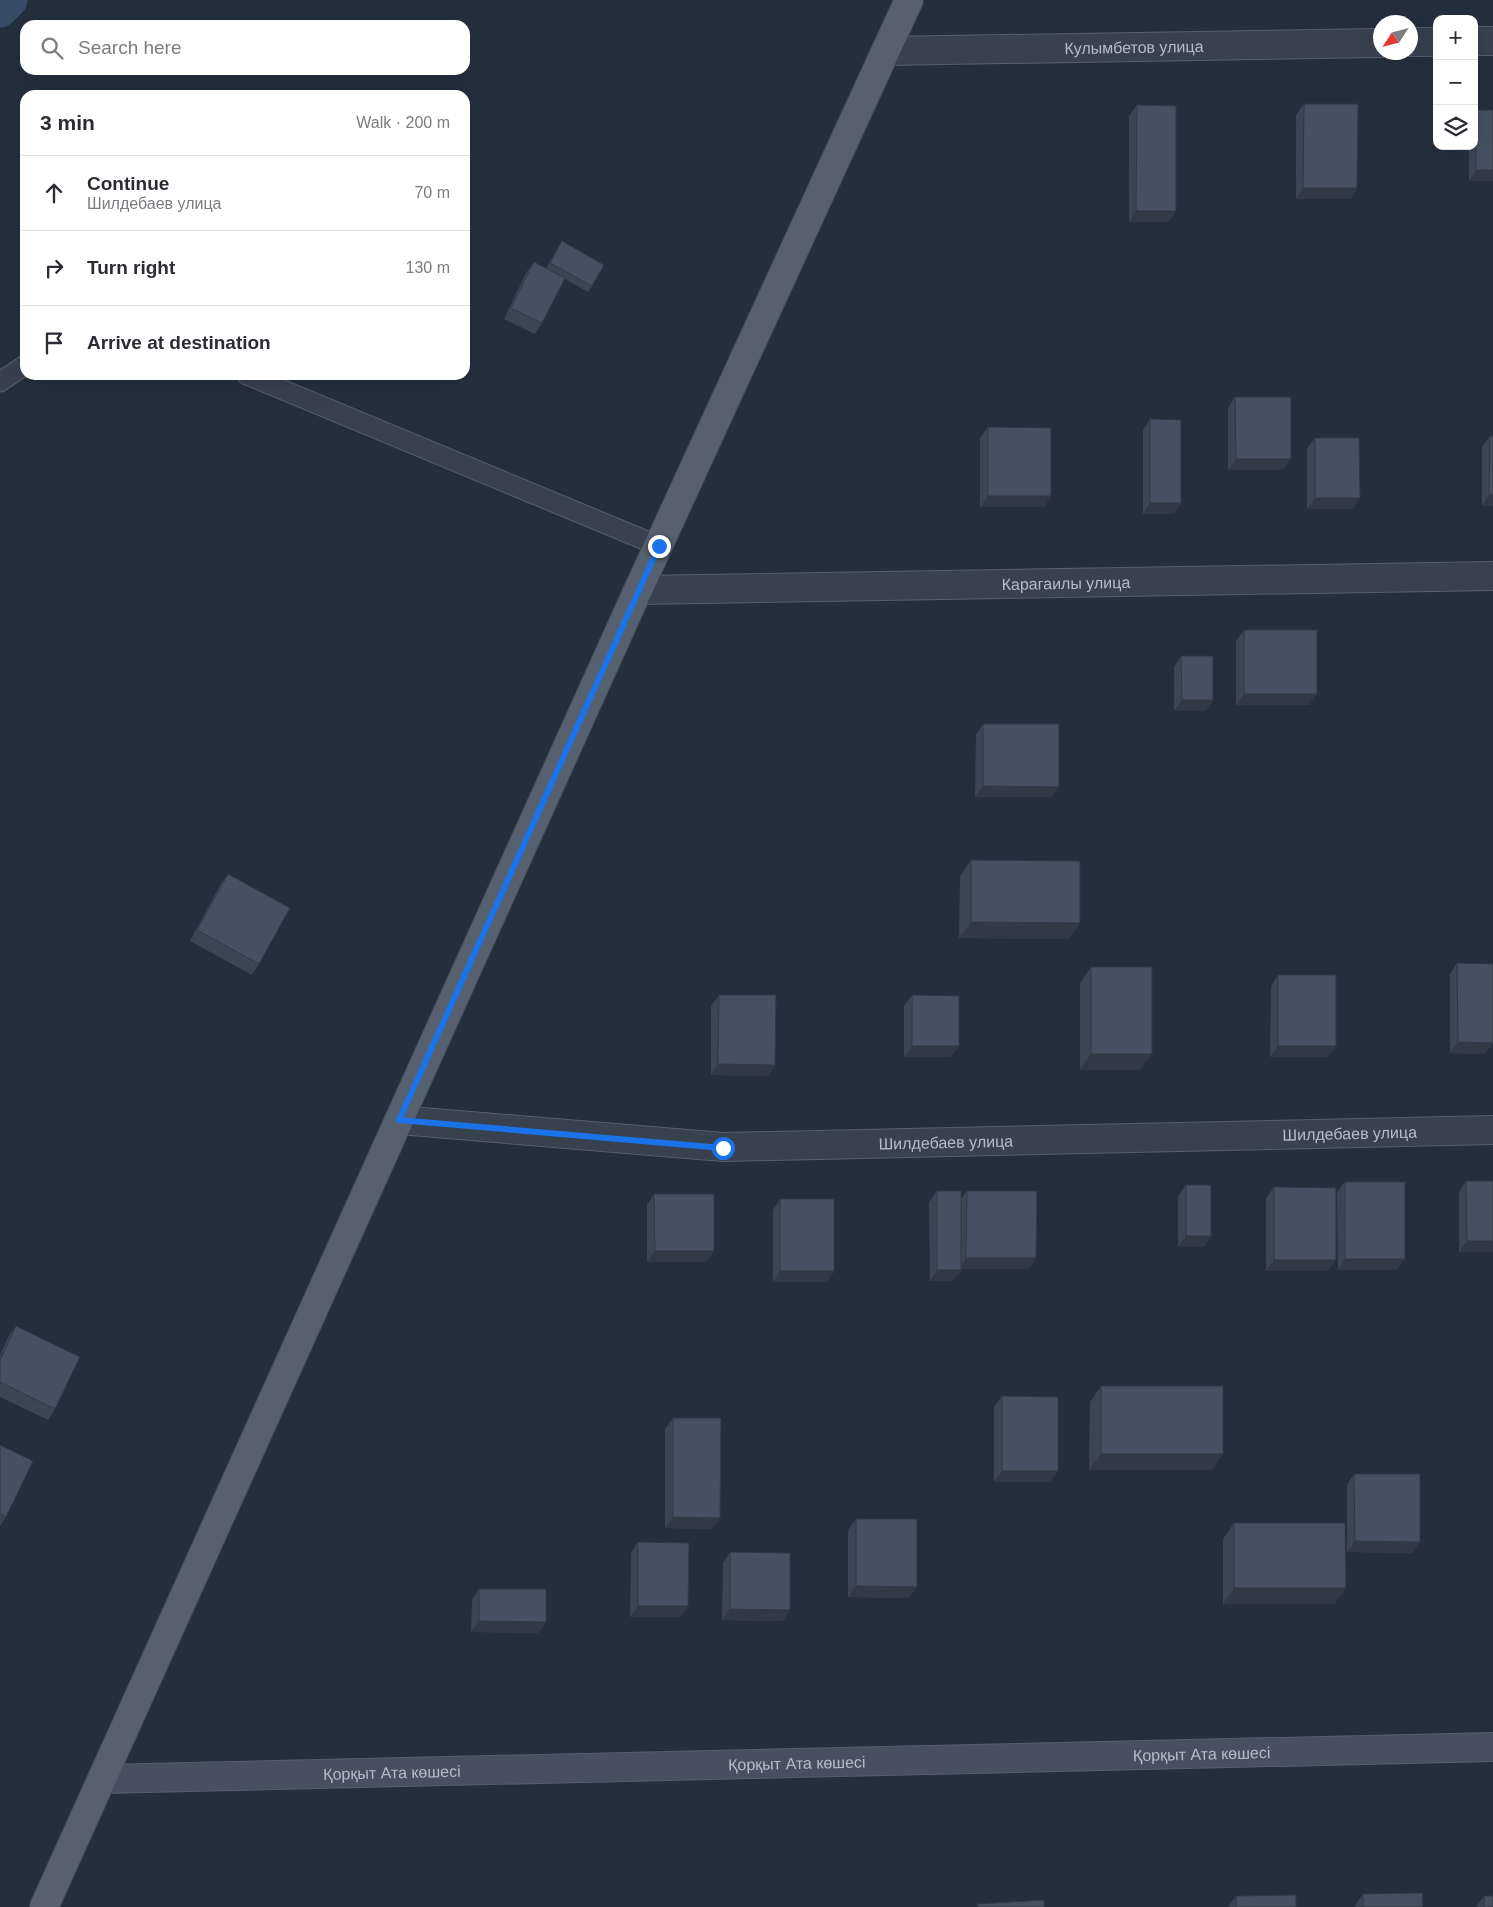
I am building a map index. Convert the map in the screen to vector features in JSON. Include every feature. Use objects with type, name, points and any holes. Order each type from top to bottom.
[{"type":"main road","points":[[44,1907],[638,590],[910,0]]},
{"type":"main road","name":"Қорқыт Ата көшесі","points":[[102,1779],[1493,1747]]},
{"type":"street","points":[[1478,41],[1493,41]]},
{"type":"street","points":[[1418,42],[1433,42]]},
{"type":"street","name":"Кулымбетов улица","points":[[886,51],[1373,43]]},
{"type":"street","name":"Карагаилы улица","points":[[638,590],[1493,576]]},
{"type":"street","name":"Шилдебаев улица","points":[[399,1120],[723,1148],[1493,1130]]},
{"type":"lane","points":[[0,382],[20,368]]},
{"type":"lane","points":[[259,380],[659,546]]},
{"type":"building","points":[[1304,104],[1358,104],[1357,188],[1303,188]]},
{"type":"building","points":[[1137,105],[1176,106],[1176,211],[1136,211]]},
{"type":"building","points":[[1478,110],[1493,110],[1493,170],[1476,170]]},
{"type":"building","points":[[562,241],[604,265],[592,286],[550,263]]},
{"type":"building","points":[[534,262],[565,278],[542,323],[511,308]]},
{"type":"building","points":[[1235,397],[1291,397],[1291,459],[1236,459]]},
{"type":"building","points":[[1150,419],[1181,420],[1181,503],[1150,503]]},
{"type":"building","points":[[988,427],[1051,428],[1051,496],[988,496]]},
{"type":"building","points":[[1490,436],[1493,436],[1493,495],[1489,495]]},
{"type":"building","points":[[1315,438],[1359,438],[1360,498],[1315,498]]},
{"type":"building","points":[[1244,630],[1317,630],[1317,694],[1244,694]]},
{"type":"building","points":[[1181,656],[1213,656],[1213,700],[1182,700]]},
{"type":"building","points":[[983,724],[1059,724],[1059,787],[983,786]]},
{"type":"building","points":[[971,860],[1080,861],[1080,923],[971,922]]},
{"type":"building","points":[[228,874],[290,908],[259,964],[197,930]]},
{"type":"building","points":[[1457,963],[1493,964],[1493,1043],[1458,1042]]},
{"type":"building","points":[[1091,967],[1152,967],[1152,1054],[1091,1054]]},
{"type":"building","points":[[1278,975],[1336,975],[1336,1046],[1278,1046]]},
{"type":"building","points":[[719,995],[776,995],[775,1065],[718,1064]]},
{"type":"building","points":[[912,995],[959,996],[959,1046],[912,1046]]},
{"type":"building","points":[[1466,1181],[1493,1181],[1493,1241],[1467,1241]]},
{"type":"building","points":[[1345,1182],[1405,1182],[1405,1259],[1345,1259]]},
{"type":"building","points":[[1186,1185],[1211,1185],[1211,1236],[1186,1236]]},
{"type":"building","points":[[1274,1187],[1336,1188],[1336,1260],[1274,1260]]},
{"type":"building","points":[[937,1191],[961,1191],[961,1270],[937,1270]]},
{"type":"building","points":[[967,1191],[1037,1191],[1036,1258],[966,1258]]},
{"type":"building","points":[[654,1194],[714,1194],[714,1251],[655,1251]]},
{"type":"building","points":[[780,1199],[834,1199],[834,1271],[780,1271]]},
{"type":"building","points":[[16,1326],[80,1357],[55,1409],[0,1382],[0,1360]]},
{"type":"building","points":[[1101,1386],[1223,1386],[1223,1454],[1101,1454]]},
{"type":"building","points":[[1002,1396],[1058,1397],[1058,1471],[1002,1471]]},
{"type":"building","points":[[673,1418],[721,1418],[720,1518],[673,1517]]},
{"type":"building","points":[[0,1445],[33,1461],[6,1517],[0,1514]]},
{"type":"building","points":[[1354,1474],[1420,1474],[1420,1542],[1355,1541]]},
{"type":"building","points":[[856,1519],[917,1519],[917,1587],[856,1586]]},
{"type":"building","points":[[1234,1523],[1345,1523],[1346,1588],[1234,1588]]},
{"type":"building","points":[[638,1542],[689,1543],[688,1606],[638,1606]]},
{"type":"building","points":[[730,1552],[790,1553],[790,1610],[730,1609]]},
{"type":"building","points":[[479,1589],[546,1589],[546,1622],[479,1621]]},
{"type":"building","points":[[1422,1893],[1423,1907],[1363,1907],[1363,1894]]},
{"type":"building","points":[[1296,1895],[1296,1907],[1236,1907],[1236,1896]]},
{"type":"building","points":[[1484,1896],[1493,1896],[1493,1907],[1484,1907]]},
{"type":"building","points":[[1044,1900],[1044,1907],[978,1907],[977,1904]]},
{"type":"waterway","points":[[0,10],[10,0]]},
{"type":"route","points":[[659,546],[399,1120],[723,1148]]}]
